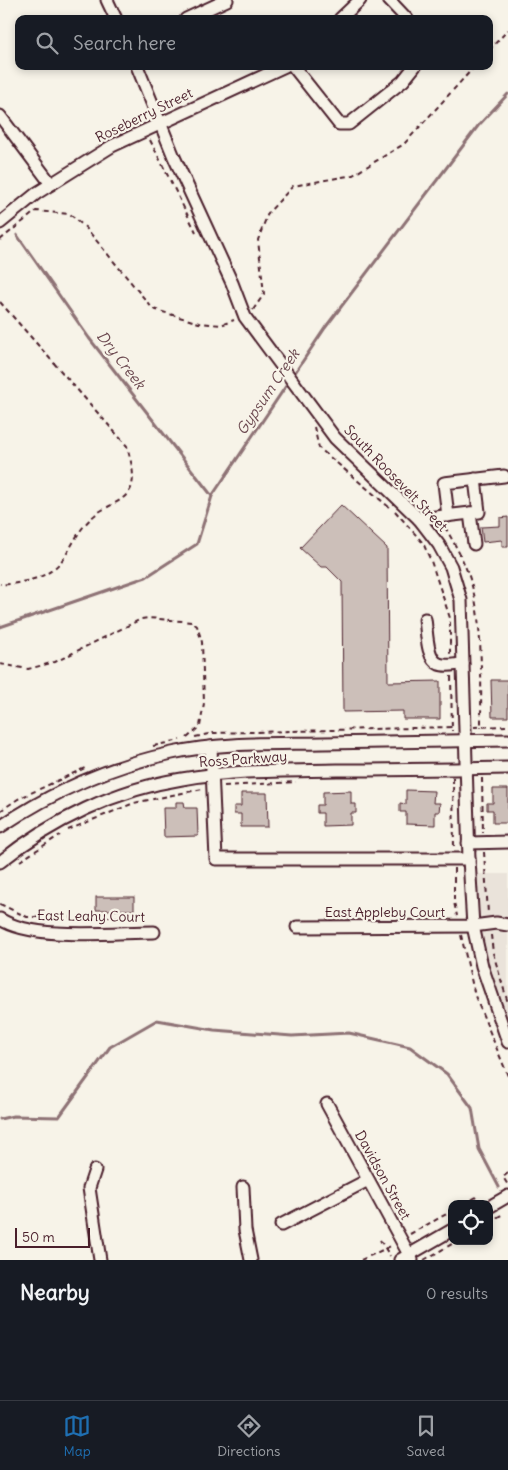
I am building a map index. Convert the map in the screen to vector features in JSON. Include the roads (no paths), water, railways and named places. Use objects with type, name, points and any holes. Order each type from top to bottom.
[{"type":"street","points":[[107,0],[114,15]]},
{"type":"street","points":[[195,15],[227,0]]},
{"type":"street","points":[[344,15],[360,0]]},
{"type":"street","points":[[389,0],[403,15]]},
{"type":"street","name":"South Roosevelt Street","points":[[139,70],[245,317],[270,350],[314,416],[419,520],[439,544],[452,567],[461,600],[468,859],[473,926],[482,966],[502,1011],[508,1039]]},
{"type":"street","name":"Roseberry Street","points":[[0,223],[51,184],[112,146],[277,70]]},
{"type":"street","points":[[296,70],[339,124],[344,126],[388,94],[411,70]]},
{"type":"street","points":[[0,116],[51,184]]},
{"type":"street","points":[[448,516],[444,483],[504,476]]},
{"type":"street","points":[[419,520],[480,512],[475,479]]},
{"type":"street","points":[[470,513],[474,544]]},
{"type":"street","points":[[425,619],[430,655],[434,662],[440,665],[463,664]]},
{"type":"street","name":"Ross Parkway","points":[[0,827],[34,805],[82,781],[140,761],[187,750],[251,744],[508,740]]},
{"type":"street","points":[[211,747],[216,859],[468,859]]},
{"type":"street","name":"Ross Parkway","points":[[0,862],[56,825],[110,800],[145,787],[213,774],[253,771],[452,769],[467,774],[508,768]]},
{"type":"street","points":[[468,843],[508,842]]},
{"type":"street","name":"East Leahy Court","points":[[0,918],[8,924],[27,930],[52,932],[154,932]]},
{"type":"street","name":"East Appleby Court","points":[[297,927],[473,926],[496,923],[508,925]]},
{"type":"street","name":"Davidson Street","points":[[327,1104],[407,1258]]},
{"type":"street","points":[[95,1170],[89,1188],[100,1260]]},
{"type":"street","points":[[281,1225],[368,1180]]},
{"type":"street","points":[[243,1187],[245,1230],[251,1260]]},
{"type":"street","points":[[493,1205],[508,1196]]},
{"type":"street","points":[[407,1258],[448,1232]]},
{"type":"waterway","name":"Gypsum Creek","points":[[0,627],[146,577],[197,544],[212,496],[325,328],[478,126],[508,94]]},
{"type":"waterway","name":"Dry Creek","points":[[17,235],[89,338],[212,496]]},
{"type":"waterway","points":[[0,1119],[13,1116],[59,1117],[110,1047],[157,1020],[214,1030],[292,1036],[349,1033],[410,1047],[447,1074],[472,1108],[479,1149],[499,1187]]}]
